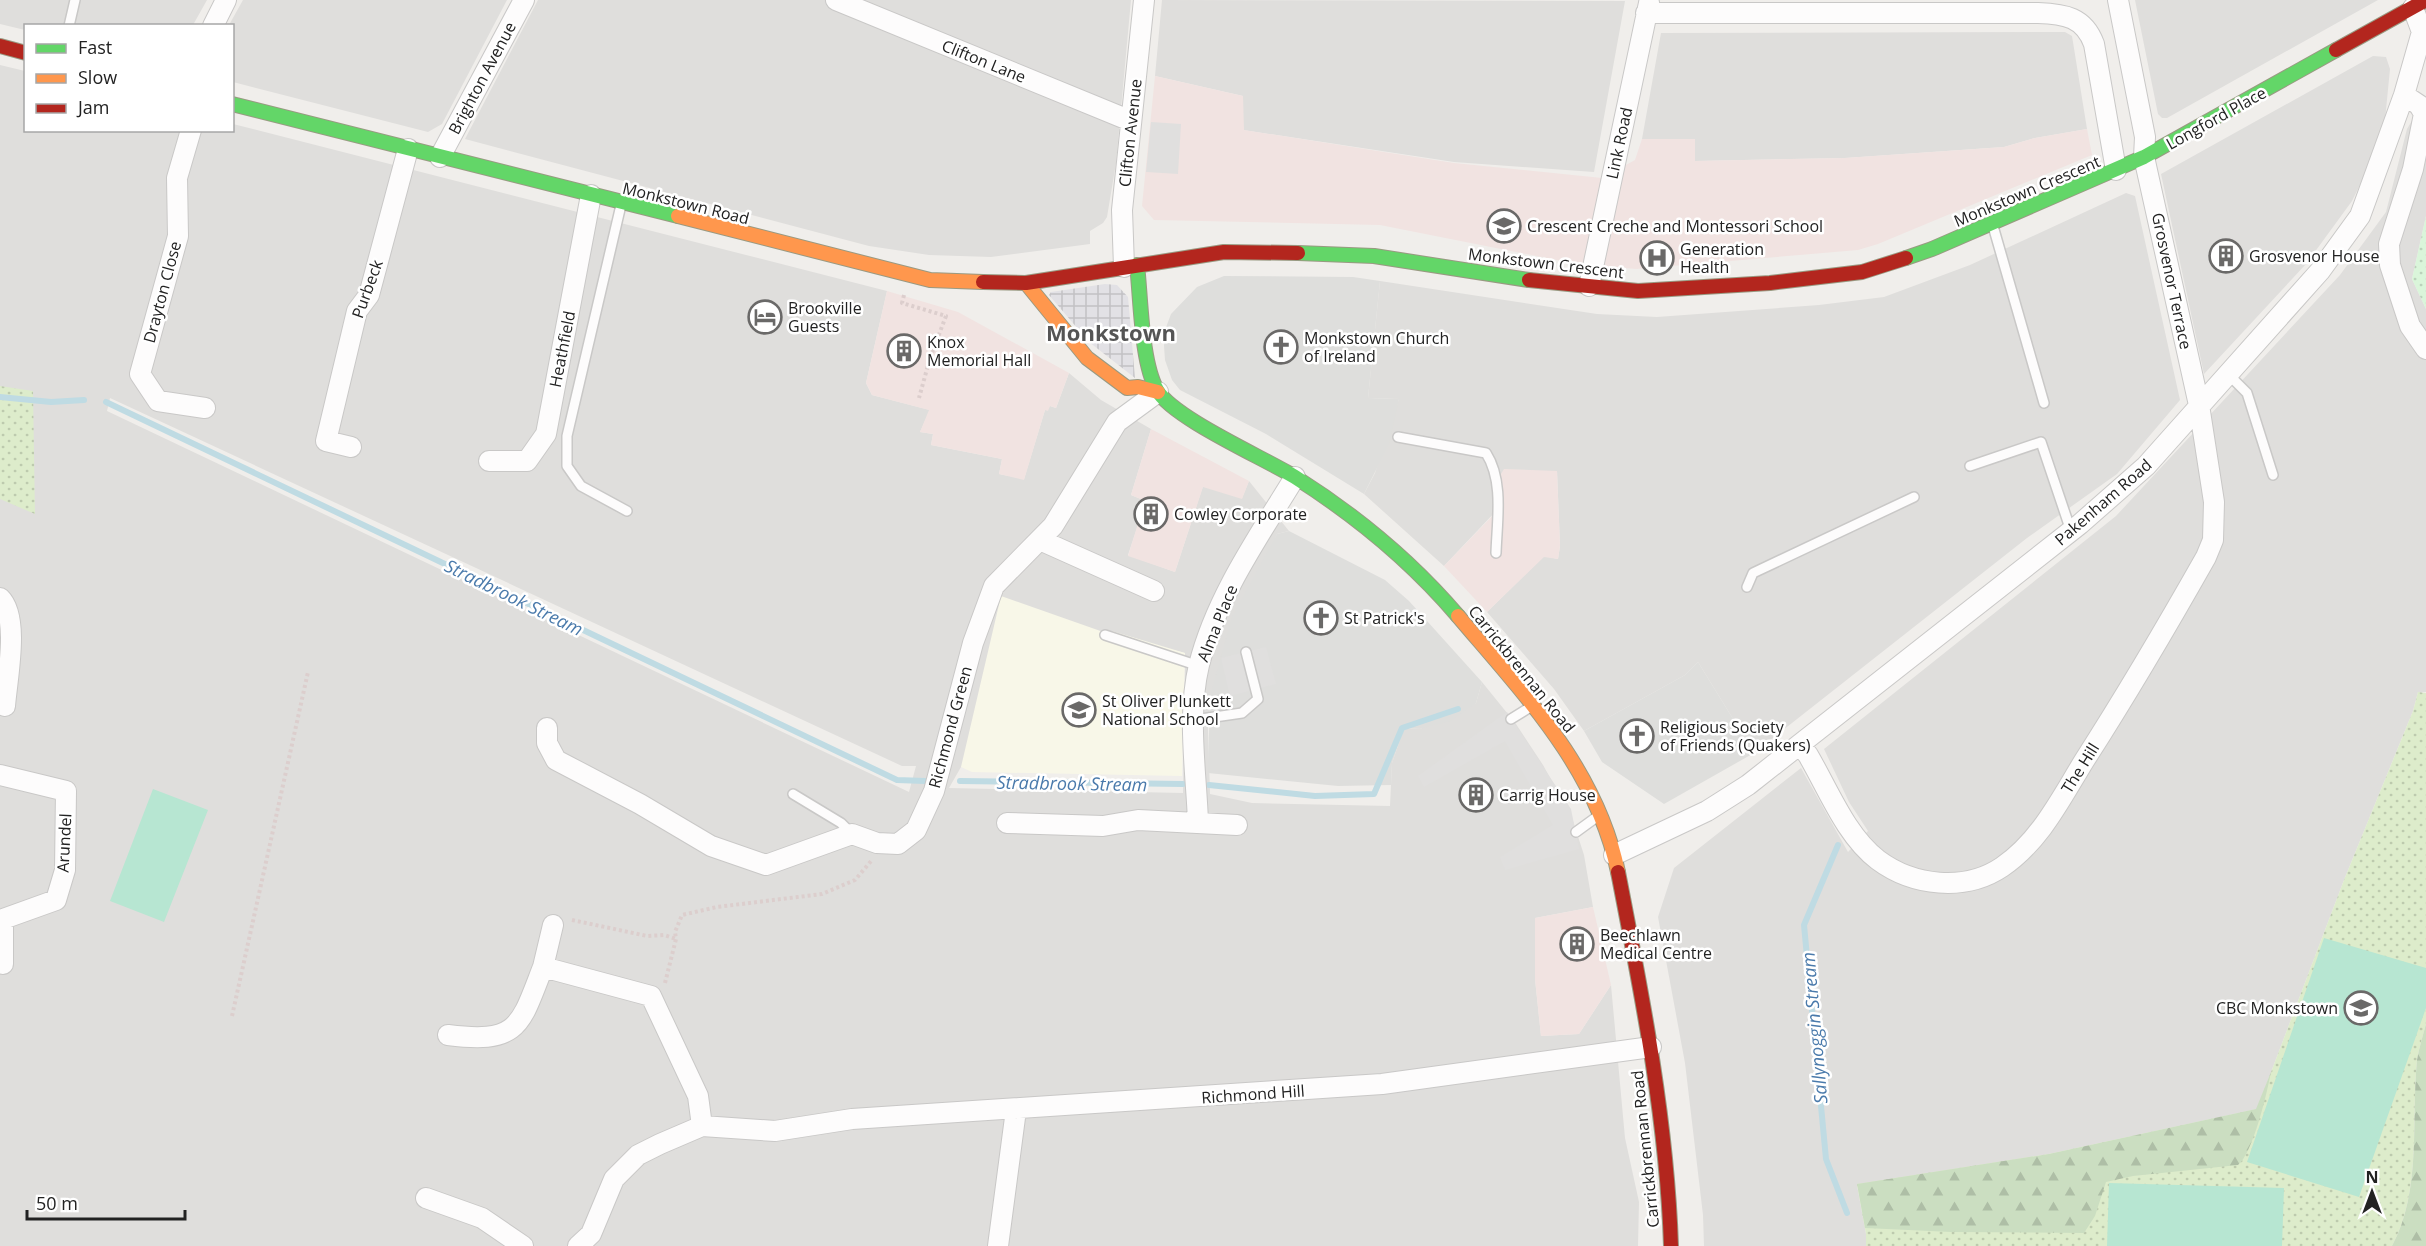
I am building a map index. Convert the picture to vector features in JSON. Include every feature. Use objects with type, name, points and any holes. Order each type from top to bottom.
[{"type":"main road","name":"Longford Place","points":[[2144,157],[2420,4]]},
{"type":"main road","points":[[0,46],[24,52]]},
{"type":"main road","name":"Monkstown Road","points":[[234,105],[908,276],[949,281],[1026,283],[1131,266]]},
{"type":"main road","name":"Monkstown Crescent","points":[[1131,266],[1224,252],[1339,253],[1638,291],[1704,288],[1862,272],[1932,249],[2144,157]]},
{"type":"main road","name":"Carrickbrennan Road","points":[[1131,266],[1149,370],[1158,392],[1174,409],[1202,427],[1295,477],[1367,527],[1446,602],[1533,704],[1574,760],[1601,814],[1614,855],[1651,1047],[1669,1182],[1671,1246]]},
{"type":"main road","points":[[1026,283],[1072,341],[1094,364],[1127,388],[1138,387],[1158,392]]},
{"type":"street","points":[[214,24],[226,0]]},
{"type":"street","name":"Brighton Avenue","points":[[440,157],[524,0]]},
{"type":"street","name":"Clifton Lane","points":[[836,0],[1131,121]]},
{"type":"street","name":"Clifton Avenue","points":[[1131,266],[1121,225],[1144,0]]},
{"type":"street","name":"Longford Place","points":[[2118,0],[2145,137],[2144,157]]},
{"type":"street","name":"Pakenham Road","points":[[1614,855],[1707,811],[1748,785],[2071,531],[2146,466],[2320,271],[2360,216],[2404,95],[2422,32],[2420,4]]},
{"type":"street","points":[[1648,7],[2038,13],[2060,14],[2077,19],[2089,31],[2094,44],[2116,170]]},
{"type":"street","name":"Link Road","points":[[1589,286],[1648,7]]},
{"type":"street","points":[[2404,95],[2419,105],[2424,114],[2413,169],[2389,244],[2390,265],[2410,326],[2426,349]]},
{"type":"street","name":"Drayton Close","points":[[190,132],[177,178],[178,236],[140,374],[158,401],[205,408]]},
{"type":"street","name":"Purbeck","points":[[351,447],[326,441],[357,311],[369,295],[408,149]]},
{"type":"street","name":"Grosvenor Terrace","points":[[2144,157],[2199,405]]},
{"type":"street","name":"Heathfield","points":[[489,461],[527,461],[546,434],[591,195]]},
{"type":"street","name":"Richmond Green","points":[[852,834],[877,843],[898,844],[916,830],[934,791],[973,643],[994,586],[1053,526],[1117,422],[1158,392]]},
{"type":"street","name":"The Hill","points":[[1800,745],[1808,754],[1848,827],[1877,860],[1901,873],[1929,882],[1961,884],[2000,868],[2032,843],[2148,656],[2206,557],[2213,540],[2214,502],[2199,405]]},
{"type":"street","name":"Alma Place","points":[[1198,821],[1194,720],[1199,666],[1212,628],[1240,566],[1295,477]]},
{"type":"street","points":[[1040,540],[1154,591]]},
{"type":"street","points":[[0,598],[6,603],[11,621],[4,659],[5,706]]},
{"type":"street","points":[[547,728],[547,743],[556,760],[640,804],[711,846],[766,865],[852,834]]},
{"type":"street","name":"Arundel","points":[[0,776],[66,791],[65,870],[56,900],[3,919],[3,964]]},
{"type":"street","points":[[1007,823],[1103,826],[1138,820],[1198,821],[1237,825]]},
{"type":"street","points":[[448,1035],[476,1038],[506,1033],[522,1019],[543,967],[553,925]]},
{"type":"street","points":[[543,967],[651,996],[698,1096],[702,1126],[638,1155],[614,1179],[591,1234],[578,1246]]},
{"type":"street","name":"Richmond Hill","points":[[702,1126],[775,1131],[852,1119],[1016,1110],[1382,1084],[1651,1047]]},
{"type":"street","points":[[998,1246],[1016,1110]]},
{"type":"street","points":[[426,1198],[482,1218],[523,1246]]},
{"type":"lane","points":[[69,24],[75,0]]},
{"type":"lane","points":[[621,203],[567,436],[567,466],[581,486],[627,511]]},
{"type":"lane","points":[[1992,224],[2044,403]]},
{"type":"lane","points":[[2228,374],[2247,393],[2273,475]]},
{"type":"lane","points":[[1398,437],[1486,453],[1495,467],[1497,482],[1496,553]]},
{"type":"lane","points":[[1970,466],[2042,442],[2071,531]]},
{"type":"lane","points":[[1747,586],[1753,573],[1914,498]]},
{"type":"lane","points":[[1105,635],[1199,666]]},
{"type":"lane","points":[[1194,720],[1242,713],[1258,699],[1246,652]]},
{"type":"lane","points":[[1511,719],[1533,704]]},
{"type":"lane","points":[[793,794],[841,823],[852,834]]},
{"type":"lane","points":[[1576,832],[1601,814]]},
{"type":"path","points":[[902,303],[946,316],[930,358],[919,398]]},
{"type":"path","points":[[232,1016],[308,672]]},
{"type":"path","points":[[651,996],[666,982],[676,939],[675,932],[682,915],[717,907],[822,894],[855,880],[872,860],[877,843]]},
{"type":"path","points":[[553,925],[575,919],[646,936],[664,935],[676,939]]},
{"type":"shaded area","points":[[0,0],[207,0],[194,24],[24,24],[24,30],[0,24]]},
{"type":"shaded area","points":[[243,0],[507,0],[442,124],[428,132],[234,82],[234,24],[230,24]]},
{"type":"shaded area","points":[[538,0],[1131,0],[1116,163],[1107,217],[1103,223],[1090,231],[1090,244],[991,257],[929,255],[869,246],[465,139]]},
{"type":"shaded area","points":[[1162,0],[1625,1],[1594,172],[1454,162],[1243,130],[1243,96],[1155,76]]},
{"type":"shaded area","points":[[2135,0],[2378,0],[2167,118],[2162,118],[2158,114]]},
{"type":"shaded area","points":[[2065,32],[2072,36],[2087,129],[2035,138],[2004,147],[1845,158],[1695,161],[1695,139],[1642,139],[1661,33]]},
{"type":"shaded area","points":[[2373,56],[2386,57],[2390,69],[2385,120],[2370,165],[2352,201],[2306,264],[2204,374],[2161,174]]},
{"type":"shaded area","points":[[0,65],[24,71],[24,132],[234,132],[234,124],[887,291],[866,383],[872,395],[930,410],[920,432],[933,434],[931,445],[1002,459],[999,474],[1024,479],[1045,410],[1050,406],[1056,408],[1069,373],[1101,400],[1151,429],[1131,495],[1146,501],[1128,555],[1175,572],[1203,486],[1242,498],[1249,481],[1289,531],[1277,534],[1211,696],[1208,728],[1210,794],[1252,803],[1390,806],[1392,763],[1404,728],[1420,729],[1476,703],[1482,682],[1516,724],[1543,765],[1572,818],[1584,855],[1593,907],[1535,918],[1535,979],[1541,1036],[1579,1034],[1611,985],[1625,1138],[1639,1202],[1638,1246],[0,1246]],"holes":[[[110,398],[902,766],[916,766],[909,792],[107,411]],[[1110,634],[1185,653],[1183,793],[949,788],[961,767]]]},
{"type":"shaded area","points":[[1155,76],[1243,96],[1244,130],[1454,163],[1602,178],[1635,160],[1642,139],[1695,139],[1695,161],[1845,158],[2004,147],[2035,138],[2087,129],[2092,155],[1878,244],[1858,250],[1636,269],[1572,263],[1380,225],[1154,220],[1142,206]]},
{"type":"shaded area","points":[[2426,97],[2426,216],[2412,279],[2426,309],[2426,692],[2418,692],[2413,711],[2344,880],[2257,1109],[2049,1154],[1857,1185],[1866,1246],[1704,1246],[1703,1215],[1685,1063],[1658,917],[1674,868],[1801,768],[1848,852],[1868,831],[1849,802],[1824,749],[2116,516],[2340,275],[2386,212],[2407,129]]},
{"type":"shaded area","points":[[1151,122],[1181,124],[1178,174],[1146,172]]},
{"type":"shaded area","points":[[2126,193],[2135,196],[2180,400],[2117,474],[2027,538],[1754,753],[1698,662],[1685,675],[1584,731],[1554,689],[1487,612],[1544,556],[1558,559],[1560,546],[1557,471],[1497,510],[1444,566],[1364,494],[1375,473],[1399,399],[1368,398],[1380,281],[1597,314],[1657,317],[1819,305],[1884,297],[1970,265]]},
{"type":"shaded area","points":[[1224,276],[1353,277],[1380,281],[1368,398],[1399,399],[1389,444],[1364,494],[1266,434],[1180,390],[1172,380],[1165,360],[1164,346],[1165,330],[1171,314],[1197,287]]},
{"type":"shaded area","points":[[1105,284],[1117,285],[1128,297],[1135,378],[1089,342],[1049,295],[1051,292]]},
{"type":"shaded area","points":[[887,291],[958,312],[1069,373],[1056,408],[1050,406],[1048,411],[1045,410],[1024,480],[999,474],[1002,459],[931,445],[933,434],[920,432],[929,410],[872,395],[866,383]]},
{"type":"shaded area","points":[[1151,429],[1249,481],[1242,499],[1203,487],[1175,572],[1128,556],[1145,501],[1131,495]]},
{"type":"shaded area","points":[[1504,469],[1557,471],[1560,546],[1558,559],[1544,557],[1487,612],[1444,566],[1497,511],[1496,482]]},
{"type":"shaded area","points":[[1289,531],[1385,580],[1409,601],[1482,682],[1476,703],[1451,721],[1420,729],[1404,728],[1392,763],[1391,785],[1338,786],[1208,773],[1210,696],[1232,617],[1277,534]]},
{"type":"shaded area","name":"St Oliver Plunkett National School","points":[[1001,596],[1109,634],[1112,631],[1185,653],[1182,776],[972,772],[961,767]]},
{"type":"shaded area","points":[[1266,647],[1276,684],[1230,696],[1221,658]]},
{"type":"shaded area","points":[[1698,662],[1754,753],[1664,804],[1602,762],[1584,731],[1685,675]]},
{"type":"shaded area","name":"Carrig House","points":[[1507,712],[1571,809],[1579,849],[1505,870],[1500,857],[1553,825],[1505,741],[1424,787],[1418,776]]},
{"type":"shaded area","points":[[1593,907],[1611,985],[1579,1034],[1541,1036],[1535,979],[1535,918]]},
{"type":"green space","points":[[2426,216],[2426,309],[2412,279]]},
{"type":"green space","points":[[0,386],[33,391],[35,514],[0,499]]},
{"type":"green space","name":"CBC Monkstown","points":[[2418,692],[2426,693],[2426,1024],[2417,1060],[2412,1179],[2408,1202],[2392,1246],[1866,1246],[1857,1184],[2049,1154],[2257,1109],[2344,880],[2413,711]]},
{"type":"green space","points":[[153,789],[208,810],[164,922],[110,901]]},
{"type":"green space","points":[[2324,938],[2426,968],[2426,1008],[2359,1197],[2247,1162]]},
{"type":"green space","points":[[2426,1024],[2426,1246],[2392,1246],[2408,1202],[2412,1179],[2417,1060]]},
{"type":"green space","points":[[2271,1072],[2254,1136],[2244,1158],[2238,1165],[2133,1176],[2106,1182],[2095,1216],[2084,1233],[1951,1232],[1865,1228],[1857,1184],[2049,1154],[2256,1109]]},
{"type":"green space","points":[[2109,1183],[2284,1188],[2282,1246],[2107,1246]]},
{"type":"waterway","points":[[0,397],[51,402],[84,400]]},
{"type":"waterway","name":"Stradbrook Stream","points":[[106,402],[897,780],[925,781]]},
{"type":"waterway","name":"Stradbrook Stream","points":[[1209,785],[1315,796],[1374,794],[1402,728],[1458,709]]},
{"type":"waterway","name":"Stradbrook Stream","points":[[960,781],[1183,784]]},
{"type":"waterway","name":"Sallynoggin Stream","points":[[1838,845],[1804,925],[1826,1159],[1847,1213]]},
{"type":"traffic: fast","points":[[1906,258],[1932,249],[2144,157],[2336,50]]},
{"type":"traffic: fast","points":[[234,105],[678,216]]},
{"type":"traffic: fast","points":[[1298,253],[1374,256],[1529,280]]},
{"type":"traffic: fast","points":[[1137,265],[1142,330],[1148,363],[1157,390],[1166,401],[1220,437],[1295,477],[1361,523],[1422,577],[1458,616]]},
{"type":"traffic: slow","points":[[678,216],[930,280],[983,282]]},
{"type":"traffic: slow","points":[[1026,283],[1087,358],[1127,388],[1138,387],[1158,392]]},
{"type":"traffic: slow","points":[[1458,616],[1532,704],[1576,766],[1608,835],[1618,872]]},
{"type":"traffic: jam","points":[[2336,50],[2426,0]]},
{"type":"traffic: jam","points":[[0,46],[24,52]]},
{"type":"traffic: jam","points":[[983,282],[1026,283],[1224,252],[1298,253]]},
{"type":"traffic: jam","points":[[1529,280],[1638,291],[1770,283],[1862,272],[1906,258]]},
{"type":"traffic: jam","points":[[1618,872],[1659,1105],[1669,1199],[1671,1246]]},
{"type":"place","name":"Crescent Creche and Montessori School","points":[[1504,226]]},
{"type":"place","name":"Grosvenor House","points":[[2226,256]]},
{"type":"place","name":"Generation Health","points":[[1657,258]]},
{"type":"place","name":"Brookville Guests","points":[[765,317]]},
{"type":"place","name":"Monkstown Church of Ireland","points":[[1281,347]]},
{"type":"place","name":"Knox Memorial Hall","points":[[904,351]]},
{"type":"place","name":"Cowley Corporate","points":[[1151,514]]},
{"type":"place","name":"St Patrick's","points":[[1321,618]]},
{"type":"place","name":"St Oliver Plunkett National School","points":[[1079,710]]},
{"type":"place","name":"Religious Society of Friends (Quakers)","points":[[1637,736]]},
{"type":"place","name":"Carrig House","points":[[1476,795]]},
{"type":"place","name":"Beechlawn Medical Centre","points":[[1577,944]]},
{"type":"place","name":"CBC Monkstown","points":[[2361,1008]]},
{"type":"district","name":"Monkstown","points":[[1111,332]]}]
